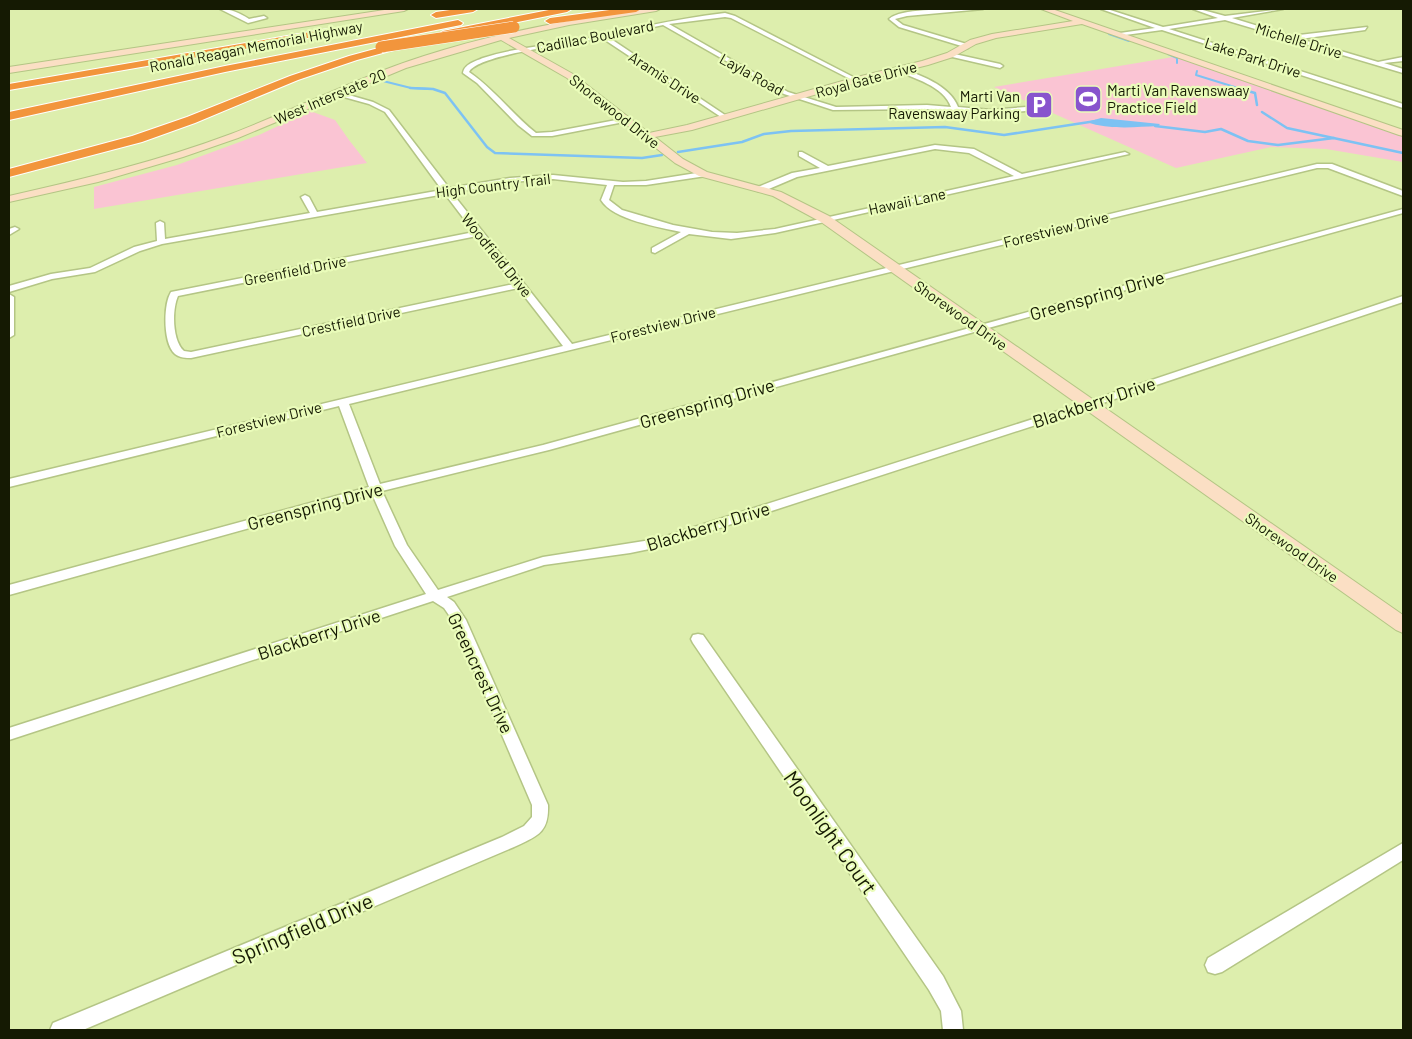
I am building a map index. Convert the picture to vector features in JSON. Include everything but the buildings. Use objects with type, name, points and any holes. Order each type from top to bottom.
[{"type":"highway","points":[[429,16],[473,9]]},
{"type":"highway","name":"Ronald Reagan Memorial Highway","points":[[9,116],[278,58],[541,9]]},
{"type":"highway","points":[[9,173],[72,158],[156,133],[294,78],[353,58],[419,40],[567,9]]},
{"type":"highway","points":[[69,103],[382,47],[636,9]]},
{"type":"highway","name":"Ronald Reagan Memorial Highway","points":[[135,77],[485,10]]},
{"type":"highway","points":[[385,23],[411,19]]},
{"type":"highway","points":[[9,87],[340,30]]},
{"type":"highway","points":[[9,182],[92,157],[148,138],[156,133]]},
{"type":"street","points":[[222,9],[239,15],[248,21],[264,18]]},
{"type":"street","points":[[9,70],[404,9]]},
{"type":"street","name":"West Interstate 20","points":[[9,199],[116,174],[188,151],[251,129],[335,93],[410,64],[502,37],[572,22],[656,9]]},
{"type":"street","points":[[968,46],[902,26],[892,19],[896,16],[907,14],[981,9]]},
{"type":"street","points":[[1045,9],[1403,133]]},
{"type":"street","name":"Lake Park Drive","points":[[1103,9],[1403,106]]},
{"type":"street","name":"Michelle Drive","points":[[1195,9],[1403,71]]},
{"type":"street","points":[[1120,35],[1281,9]]},
{"type":"street","name":"Cadillac Boulevard","points":[[627,120],[552,134],[534,135],[520,124],[479,82],[466,73],[467,67],[501,55],[664,23],[729,16],[856,80]]},
{"type":"street","name":"Royal Gate Drive","points":[[647,136],[726,118],[950,55],[995,36],[1083,22]]},
{"type":"street","name":"Layla Road","points":[[664,23],[771,85],[798,97],[835,109],[927,107],[956,111],[991,112],[1026,109]]},
{"type":"street","points":[[1294,38],[1365,28]]},
{"type":"street","name":"Aramis Drive","points":[[603,36],[726,118]]},
{"type":"street","name":"Shorewood Drive","points":[[502,37],[570,76],[679,160],[704,174],[777,194],[825,219],[1087,405],[1403,625]]},
{"type":"street","points":[[950,55],[1000,66]]},
{"type":"street","points":[[1378,63],[1403,59]]},
{"type":"street","points":[[897,70],[944,92],[954,104],[956,111]]},
{"type":"street","name":"Woodfield Drive","points":[[335,93],[371,103],[387,111],[479,233],[569,347]]},
{"type":"street","points":[[761,189],[795,175],[924,149],[952,148],[980,155],[1022,177]]},
{"type":"street","points":[[802,154],[827,169]]},
{"type":"street","name":"Hawaii Lane","points":[[612,182],[605,200],[608,205],[619,212],[689,230],[725,236],[746,235],[775,231],[1125,154]]},
{"type":"street","name":"Forestview Drive","points":[[9,483],[1317,166],[1330,166],[1403,194]]},
{"type":"street","name":"High Country Trail","points":[[9,289],[51,277],[92,270],[137,249],[161,242],[447,190],[534,177],[569,177],[612,182],[653,182],[704,174]]},
{"type":"street","points":[[305,196],[314,214]]},
{"type":"street","name":"Greenspring Drive","points":[[9,590],[185,540],[545,448],[1403,211]]},
{"type":"street","points":[[160,223],[161,242]]},
{"type":"street","points":[[654,250],[689,230]]},
{"type":"street","name":"Greenfield Drive","points":[[181,354],[176,349],[172,337],[169,302],[174,294],[479,233]]},
{"type":"street","name":"Crestfield Drive","points":[[181,354],[191,355],[211,352],[521,285]]},
{"type":"street","points":[[9,297],[9,335]]},
{"type":"street","name":"Blackberry Drive","points":[[9,734],[543,562],[588,554],[627,550],[660,543],[1087,405],[1403,299]]},
{"type":"street","name":"Greencrest Drive","points":[[342,401],[376,490],[401,546],[435,596],[449,606],[459,620],[540,805],[540,820]]},
{"type":"street","name":"Moonlight Court","points":[[698,639],[936,983],[951,1010],[954,1021],[953,1030]]},
{"type":"street","name":"Springfield Drive","points":[[60,1030],[508,842],[530,831],[540,820]]},
{"type":"street","points":[[1215,964],[1403,852]]},
{"type":"shaded area","points":[[1179,56],[1403,135],[1403,162],[1326,149],[1271,147],[1176,168],[994,87]]},
{"type":"shaded area","points":[[310,111],[335,120],[367,163],[94,209],[94,187],[177,165],[259,135]]},
{"type":"water","points":[[1101,118],[1160,124],[1158,126],[1122,127],[1095,125],[1087,122]]},
{"type":"waterway","points":[[1109,34],[1129,41]]},
{"type":"waterway","points":[[1168,54],[1177,58],[1177,63]]},
{"type":"waterway","points":[[1197,71],[1196,75],[1241,89]]},
{"type":"waterway","points":[[383,81],[411,88],[422,88]]},
{"type":"waterway","points":[[410,88],[422,88]]},
{"type":"waterway","points":[[422,88],[433,89],[445,93],[487,147],[495,153],[642,158],[662,155]]},
{"type":"waterway","points":[[422,88],[432,89]]},
{"type":"waterway","points":[[1237,88],[1255,93],[1257,105]]},
{"type":"waterway","points":[[1262,112],[1287,128],[1334,138]]},
{"type":"waterway","points":[[678,152],[742,142],[764,134],[791,131],[945,127],[1004,135],[1096,121]]},
{"type":"waterway","points":[[1155,126],[1205,132],[1221,129],[1248,141],[1278,145],[1334,138]]},
{"type":"waterway","points":[[1334,138],[1403,153]]},
{"type":"place","name":"Marti Van Ravenswaay Practice Field","points":[[1088,99]]},
{"type":"place","name":"Marti Van Ravenswaay Parking","points":[[1039,105]]}]
